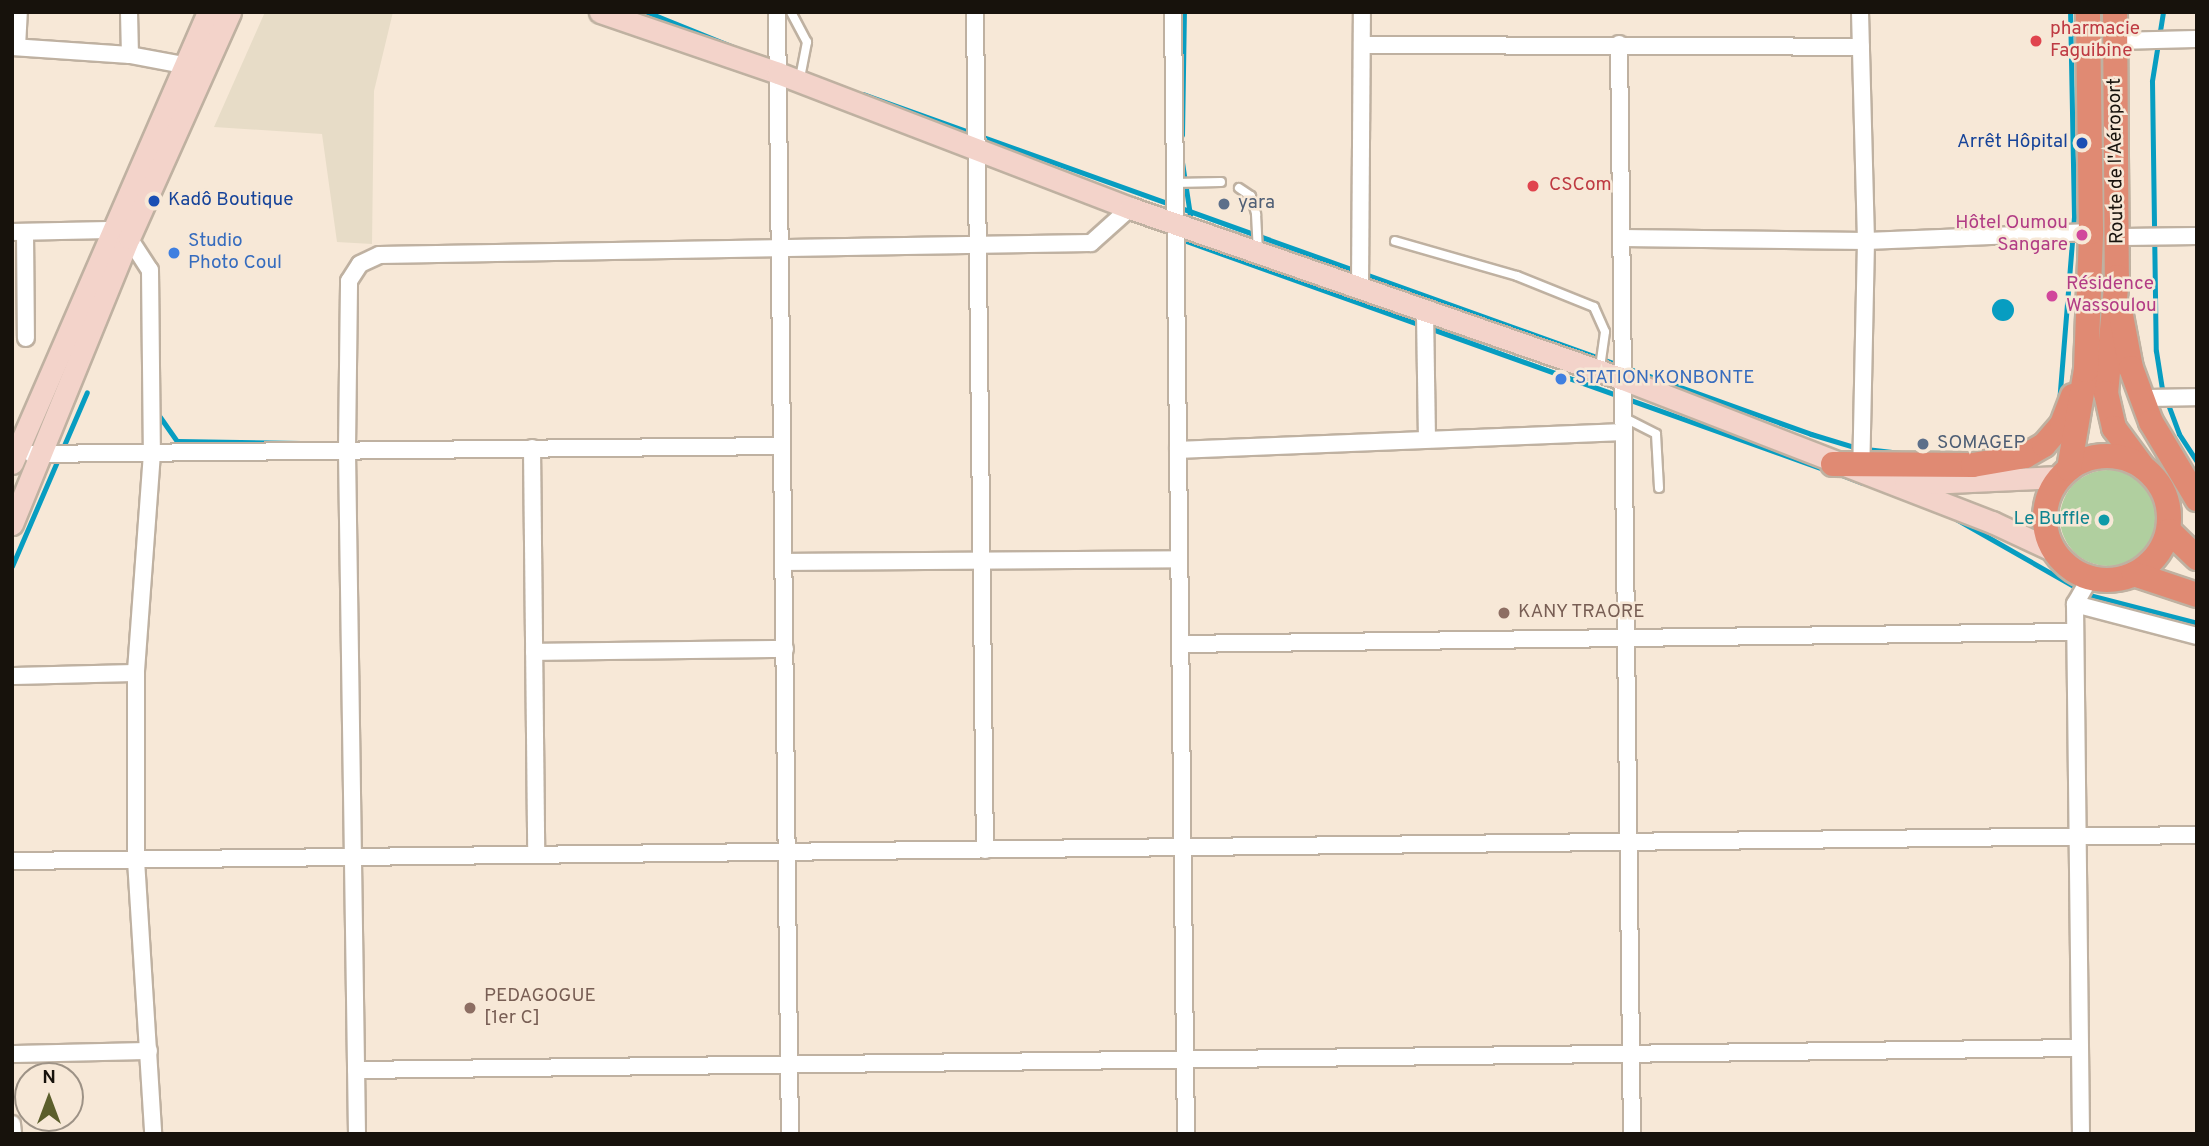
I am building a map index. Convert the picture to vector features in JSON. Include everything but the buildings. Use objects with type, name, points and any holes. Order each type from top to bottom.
[{"type":"highway","name":"Route de l'Aéroport","points":[[2064,473],[2086,370],[2091,232],[2088,12]]},
{"type":"highway","name":"Route de l'Aéroport","points":[[2115,12],[2118,278],[2106,393],[2114,428],[2143,467]]},
{"type":"highway","points":[[2118,278],[2131,368],[2142,398],[2179,475],[2197,499]]},
{"type":"highway","points":[[1833,464],[1861,470],[1973,465],[2025,456],[2044,445],[2062,424],[2086,370]]},
{"type":"highway","points":[[2119,457],[2143,467],[2160,484],[2169,507],[2169,531],[2156,556],[2134,575],[2112,580],[2090,578],[2070,568],[2054,551],[2045,513],[2064,473],[2092,458],[2119,457]]},
{"type":"highway","points":[[2169,531],[2197,558]]},
{"type":"highway","points":[[2134,575],[2197,595]]},
{"type":"main road","points":[[12,524],[42,454],[119,234],[184,65],[208,12]]},
{"type":"main road","points":[[14,459],[119,234],[230,12]]},
{"type":"main road","points":[[600,12],[778,73],[1130,208],[1623,379],[1833,464]]},
{"type":"main road","points":[[1861,470],[2015,531],[2054,551]]},
{"type":"main road","points":[[1891,484],[2064,473]]},
{"type":"street","points":[[19,12],[15,47],[130,55],[184,65]]},
{"type":"street","points":[[129,12],[130,55]]},
{"type":"street","points":[[777,12],[790,1134]]},
{"type":"street","points":[[975,12],[985,850]]},
{"type":"street","points":[[1173,12],[1186,1134]]},
{"type":"street","points":[[1360,288],[1362,12]]},
{"type":"street","points":[[1860,12],[1866,241],[1861,470]]},
{"type":"street","points":[[2115,41],[2197,39]]},
{"type":"street","points":[[1619,44],[1632,1134]]},
{"type":"street","points":[[1362,45],[1861,47]]},
{"type":"street","points":[[357,1134],[347,449],[349,281],[360,264],[379,255],[1091,243],[1130,208]]},
{"type":"street","points":[[26,338],[19,232],[119,234],[150,270],[152,453],[136,673],[136,860],[153,1134]]},
{"type":"street","points":[[1622,238],[1866,241],[2091,232]]},
{"type":"street","points":[[2118,237],[2197,236]]},
{"type":"street","points":[[1425,312],[1427,437]]},
{"type":"street","points":[[2142,398],[2197,397]]},
{"type":"street","points":[[1178,450],[1623,425]]},
{"type":"street","points":[[14,459],[42,454],[782,446]]},
{"type":"street","points":[[532,449],[536,855]]},
{"type":"street","points":[[784,562],[1179,559]]},
{"type":"street","points":[[2081,1134],[2075,604],[2090,578]]},
{"type":"street","points":[[2075,604],[2197,636]]},
{"type":"street","points":[[1180,644],[2075,632]]},
{"type":"street","points":[[534,652],[785,649]]},
{"type":"street","points":[[12,676],[136,673]]},
{"type":"street","points":[[12,861],[2197,835]]},
{"type":"street","points":[[356,1070],[2080,1048]]},
{"type":"street","points":[[12,1054],[149,1051]]},
{"type":"street","points":[[12,1124],[13,1134]]},
{"type":"lane","points":[[791,12],[807,42],[799,82]]},
{"type":"lane","points":[[1175,183],[1221,182]]},
{"type":"lane","points":[[1240,188],[1251,196],[1256,214],[1258,252]]},
{"type":"lane","points":[[1395,241],[1517,276],[1594,307],[1605,332],[1599,371]]},
{"type":"lane","points":[[1623,425],[1656,434],[1659,488]]},
{"type":"shaded area","points":[[265,12],[393,12],[374,91],[372,244],[337,242],[322,134],[214,127]]},
{"type":"green space","points":[[2099,470],[2117,470],[2135,478],[2148,491],[2156,509],[2153,537],[2135,558],[2117,566],[2099,566],[2081,558],[2068,545],[2060,527],[2060,509],[2068,491],[2081,478]]},
{"type":"water","points":[[2003,299],[2011,302],[2014,310],[2011,318],[2003,321],[1995,318],[1992,310],[1995,302]]},
{"type":"waterway","points":[[647,12],[738,49]]},
{"type":"waterway","points":[[1182,135],[1184,12]]},
{"type":"waterway","points":[[2059,403],[2074,216],[2070,12]]},
{"type":"waterway","points":[[2163,12],[2152,81],[2156,351],[2162,388],[2179,434],[2197,462]]},
{"type":"waterway","points":[[863,94],[1811,434],[1857,448],[1901,453]]},
{"type":"waterway","points":[[1182,162],[1190,215]]},
{"type":"waterway","points":[[1188,235],[1186,241],[1826,470]]},
{"type":"waterway","points":[[12,566],[87,392]]},
{"type":"waterway","points":[[160,417],[177,441],[301,443]]},
{"type":"waterway","points":[[1839,474],[1862,483]]},
{"type":"waterway","points":[[1956,519],[2089,595],[2197,623]]},
{"type":"place","name":"pharmacie Faguibine","points":[[2036,41]]},
{"type":"place","name":"Arrêt Hôpital","points":[[2082,143]]},
{"type":"place","name":"CSCom","points":[[1533,186]]},
{"type":"place","name":"Kadô Boutique","points":[[154,201]]},
{"type":"place","name":"yara","points":[[1224,204]]},
{"type":"place","name":"Hôtel Oumou Sangare","points":[[2082,235]]},
{"type":"place","name":"Studio Photo Coul","points":[[174,253]]},
{"type":"place","name":"Résidence Wassoulou","points":[[2052,296]]},
{"type":"place","name":"STATION KONBONTE","points":[[1561,379]]},
{"type":"place","name":"SOMAGEP","points":[[1923,444]]},
{"type":"place","name":"Le Buffle","points":[[2104,520]]},
{"type":"place","name":"KANY TRAORE","points":[[1504,613]]},
{"type":"place","name":"PEDAGOGUE [1er C]","points":[[470,1008]]}]
